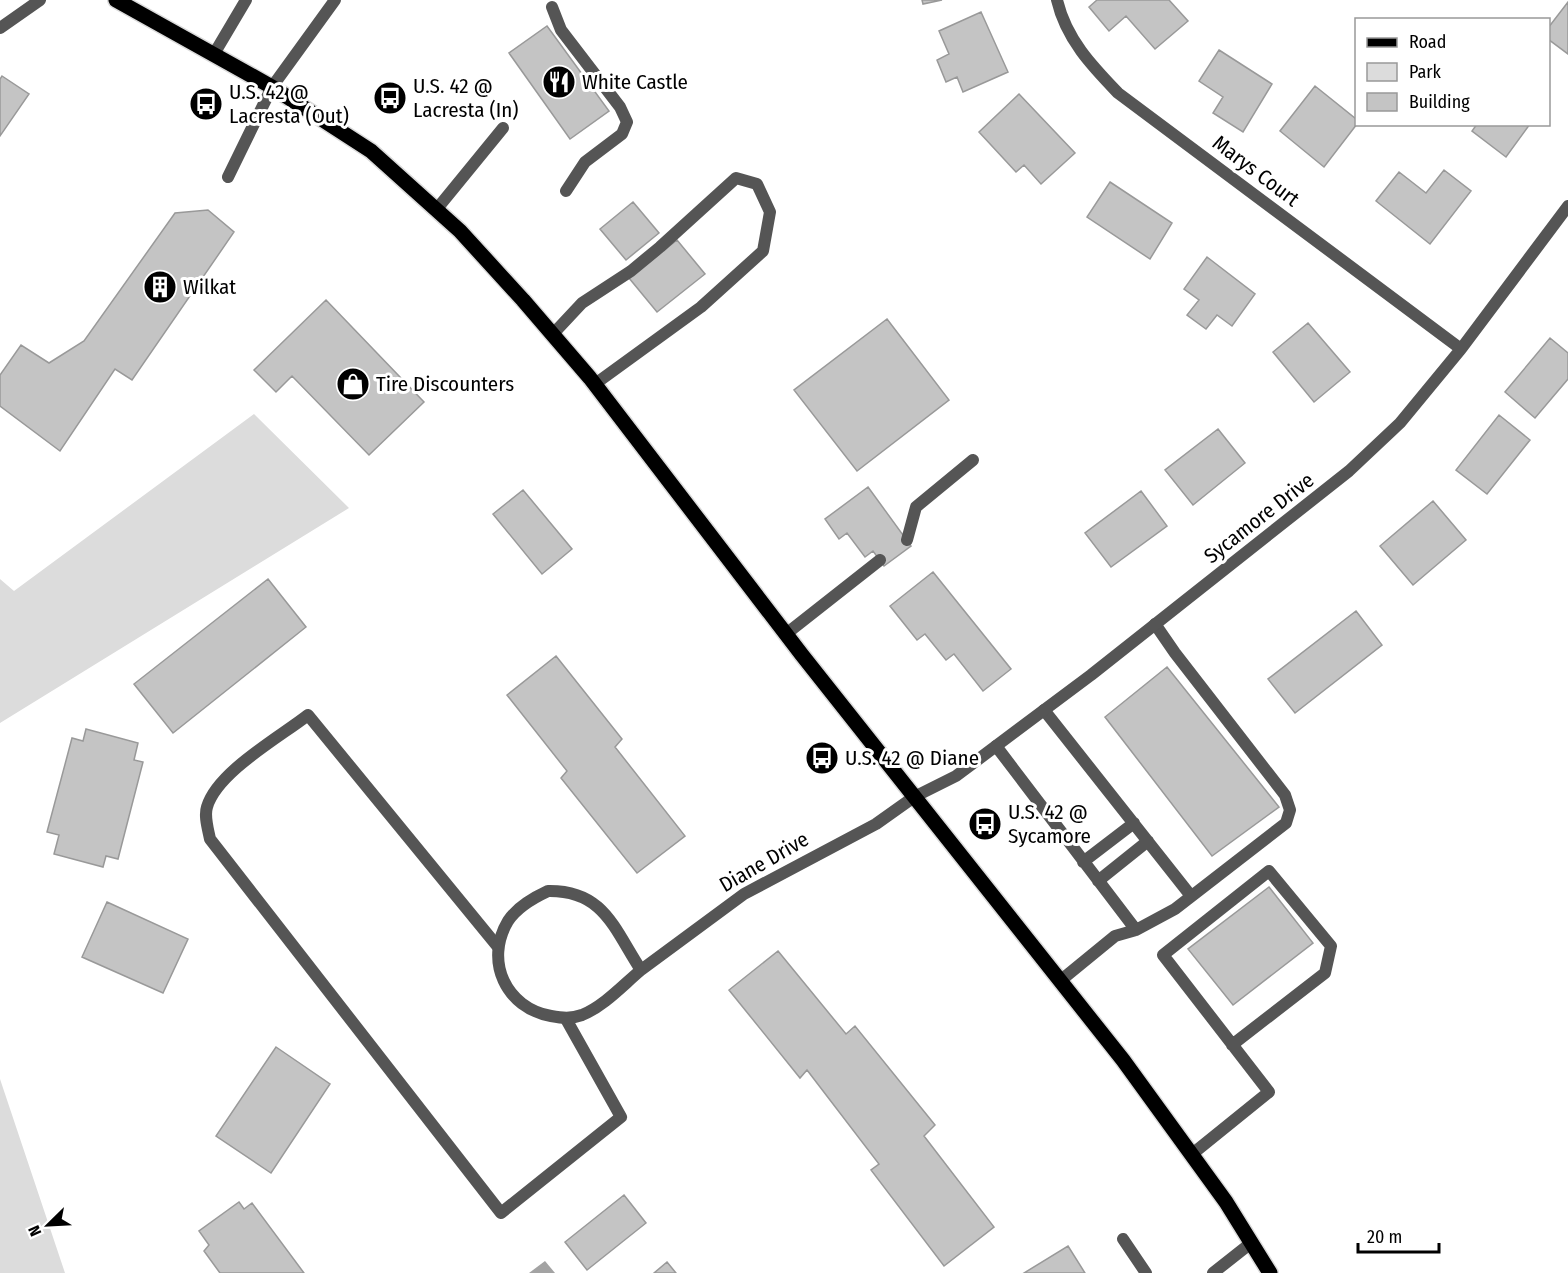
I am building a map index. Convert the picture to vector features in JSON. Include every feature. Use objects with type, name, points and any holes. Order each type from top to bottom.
[{"type":"main road","points":[[120,1],[273,87],[371,151],[460,231],[595,384],[786,634],[1123,1060],[1191,1155],[1270,1273]]},
{"type":"street","points":[[0,28],[40,0]]},
{"type":"street","points":[[214,54],[246,0]]},
{"type":"street","points":[[228,177],[273,87],[335,0]]},
{"type":"street","name":"Marys Court","points":[[1058,0],[1071,36],[1086,59],[1118,93],[1461,349]]},
{"type":"street","points":[[552,7],[561,30],[620,107],[627,122],[622,134],[585,162],[566,191]]},
{"type":"street","points":[[436,210],[503,128]]},
{"type":"street","points":[[553,334],[582,303],[631,271],[736,178],[757,184],[770,212],[763,251],[702,307],[595,384]]},
{"type":"street","name":"Sycamore Drive","points":[[914,797],[956,776],[1155,624],[1349,471],[1400,423],[1461,349],[1568,206]]},
{"type":"street","points":[[907,540],[916,507],[973,460]]},
{"type":"street","points":[[786,634],[880,561]]},
{"type":"street","points":[[1060,981],[1115,936],[1136,930],[1175,909],[1287,823],[1290,810],[1285,795],[1155,624]]},
{"type":"street","points":[[1044,710],[1191,896]]},
{"type":"street","points":[[498,947],[308,715],[236,768],[212,792],[206,809],[210,838],[501,1213],[621,1116],[566,1019],[542,1015],[522,1006],[508,991],[499,969],[498,947],[508,920],[529,900],[548,891],[569,891],[589,899],[600,908],[641,970]]},
{"type":"street","points":[[996,746],[1136,930]]},
{"type":"street","name":"Diane Drive","points":[[566,1019],[596,1008],[641,970],[744,894],[876,824],[914,797]]},
{"type":"street","points":[[1083,862],[1134,823]]},
{"type":"street","points":[[1098,881],[1148,841]]},
{"type":"street","points":[[1191,1155],[1269,1092],[1232,1045],[1162,955],[1269,871],[1331,946],[1325,973],[1232,1045]]},
{"type":"street","points":[[1123,1239],[1146,1273]]},
{"type":"street","points":[[1213,1273],[1251,1243]]},
{"type":"green space","points":[[254,414],[349,508],[0,723],[0,579],[14,591]]},
{"type":"green space","points":[[0,1079],[65,1273],[0,1273]]},
{"type":"shaded area","points":[[545,1261],[555,1273],[529,1273]]},
{"type":"building","points":[[922,0],[942,0],[923,4]]},
{"type":"building","points":[[1097,0],[1169,0],[1188,21],[1155,49],[1126,16],[1109,31],[1089,7]]},
{"type":"building","points":[[1568,2],[1568,54],[1550,40],[1550,25]]},
{"type":"building","points":[[981,12],[1008,72],[963,92],[957,77],[946,82],[937,60],[949,54],[939,31]]},
{"type":"building","name":"White Castle","points":[[547,26],[609,111],[570,139],[509,53]]},
{"type":"building","points":[[1219,50],[1272,84],[1243,132],[1213,113],[1223,97],[1199,81]]},
{"type":"building","points":[[2,76],[29,94],[0,136],[0,79]]},
{"type":"building","points":[[1315,86],[1355,118],[1355,126],[1324,167],[1280,131]]},
{"type":"building","points":[[1019,94],[1075,153],[1041,184],[1024,165],[1016,172],[979,132]]},
{"type":"building","points":[[1476,126],[1529,126],[1506,157],[1472,131]]},
{"type":"building","points":[[1444,170],[1471,191],[1430,244],[1376,201],[1399,172],[1426,193]]},
{"type":"building","points":[[1110,182],[1172,223],[1150,259],[1087,217]]},
{"type":"building","points":[[633,202],[659,233],[626,260],[600,229]]},
{"type":"building","name":"Wilkat","points":[[208,210],[234,232],[132,380],[115,369],[60,451],[0,406],[0,375],[21,345],[49,363],[84,341],[175,213]]},
{"type":"building","points":[[677,240],[705,274],[657,312],[629,278]]},
{"type":"building","points":[[1207,257],[1255,294],[1232,326],[1217,315],[1206,329],[1187,315],[1199,300],[1184,289]]},
{"type":"building","name":"Tire Discounters","points":[[326,300],[424,402],[369,455],[292,376],[276,392],[254,370]]},
{"type":"building","points":[[887,319],[949,400],[857,471],[794,390]]},
{"type":"building","points":[[1308,323],[1350,372],[1314,402],[1273,352]]},
{"type":"building","points":[[1550,338],[1568,353],[1568,379],[1535,418],[1505,392]]},
{"type":"building","points":[[1499,415],[1530,440],[1487,494],[1456,470]]},
{"type":"building","points":[[1218,429],[1245,463],[1193,505],[1165,470]]},
{"type":"building","points":[[868,487],[911,546],[884,566],[873,551],[865,557],[847,533],[839,539],[825,519]]},
{"type":"building","points":[[523,490],[572,549],[542,574],[493,514]]},
{"type":"building","points":[[1141,491],[1167,526],[1111,567],[1085,533]]},
{"type":"building","points":[[1433,501],[1466,540],[1413,585],[1380,546]]},
{"type":"building","points":[[933,572],[1011,669],[983,691],[954,654],[946,660],[925,634],[917,640],[890,606]]},
{"type":"building","points":[[268,579],[306,627],[173,733],[134,684]]},
{"type":"building","points":[[1356,611],[1382,645],[1295,713],[1268,679]]},
{"type":"building","points":[[556,656],[622,739],[615,747],[685,836],[637,873],[561,778],[567,771],[507,695]]},
{"type":"building","points":[[1167,667],[1279,807],[1212,856],[1105,717]]},
{"type":"building","points":[[86,729],[138,743],[134,760],[143,762],[118,859],[106,856],[103,867],[54,854],[59,835],[47,832],[72,738],[83,741]]},
{"type":"building","points":[[1269,887],[1313,943],[1233,1005],[1188,949]]},
{"type":"building","points":[[107,902],[188,939],[163,993],[82,957]]},
{"type":"building","points":[[778,951],[846,1034],[855,1026],[935,1125],[924,1136],[994,1227],[944,1266],[871,1170],[879,1164],[807,1070],[800,1078],[729,990]]},
{"type":"building","points":[[276,1047],[330,1084],[271,1173],[216,1136]]},
{"type":"building","points":[[624,1195],[646,1223],[587,1270],[565,1242]]},
{"type":"building","points":[[239,1202],[244,1209],[252,1203],[304,1273],[220,1273],[204,1251],[209,1245],[199,1231]]},
{"type":"building","points":[[1068,1246],[1085,1273],[1024,1273]]},
{"type":"building","points":[[667,1262],[676,1273],[654,1273]]},
{"type":"place","name":"White Castle","points":[[559,82]]},
{"type":"place","name":"U.S. 42 @ Lacresta (In)","points":[[390,98]]},
{"type":"place","name":"U.S. 42 @ Lacresta (Out)","points":[[206,104]]},
{"type":"place","name":"Wilkat","points":[[160,287]]},
{"type":"place","name":"Tire Discounters","points":[[353,384]]},
{"type":"place","name":"U.S. 42 @ Diane","points":[[822,758]]},
{"type":"place","name":"U.S. 42 @ Sycamore","points":[[985,824]]}]
